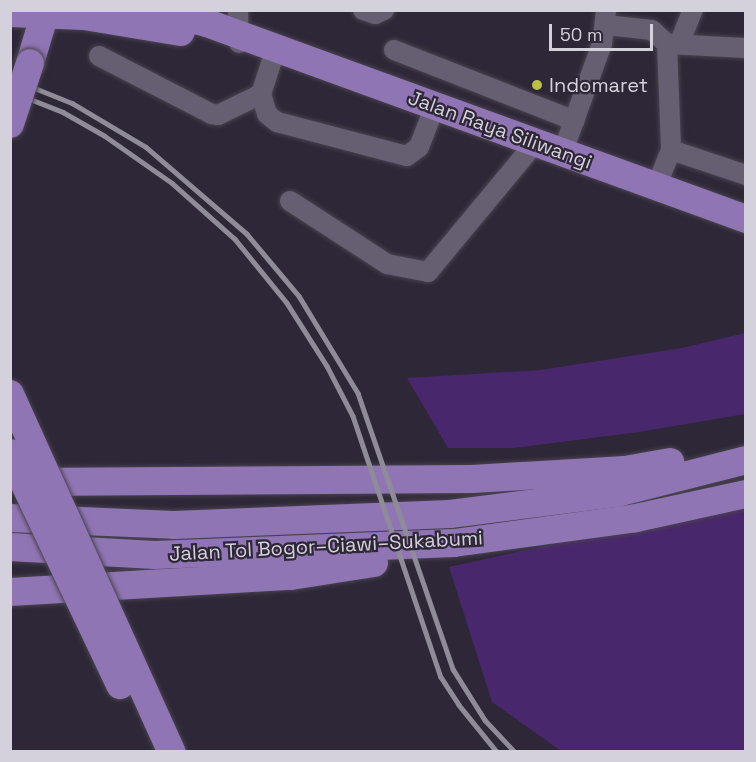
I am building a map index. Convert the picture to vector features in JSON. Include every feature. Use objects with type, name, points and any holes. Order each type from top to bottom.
[{"type":"highway","name":"Jalan Raya Siliwangi","points":[[157,10],[249,36],[746,219]]},
{"type":"highway","name":"Jalan Raya Siliwangi","points":[[45,13],[249,36]]},
{"type":"highway","points":[[20,29],[45,13]]},
{"type":"highway","points":[[20,29],[84,16]]},
{"type":"highway","points":[[10,124],[20,29]]},
{"type":"highway","points":[[10,394],[172,752]]},
{"type":"highway","points":[[10,482],[472,479],[625,470],[746,447]]},
{"type":"highway","points":[[10,453],[153,752]]},
{"type":"highway","name":"Jalan Tol Bogor–Ciawi–Sukabumi","points":[[10,518],[174,525],[450,514],[617,494],[746,460]]},
{"type":"highway","name":"Jalan Tol Bogor–Ciawi–Sukabumi","points":[[10,547],[155,555],[454,543],[636,518],[746,494]]},
{"type":"highway","points":[[10,591],[291,576],[413,556],[454,543]]},
{"type":"street","points":[[363,10],[375,14],[384,10]]},
{"type":"street","points":[[656,187],[671,150],[673,44],[693,10]]},
{"type":"street","points":[[563,151],[575,121],[606,18],[652,30],[673,44],[746,48]]},
{"type":"street","points":[[249,36],[267,114],[277,122],[401,155],[413,154],[419,147],[435,106]]},
{"type":"street","points":[[393,50],[575,121]]},
{"type":"street","points":[[99,56],[212,114],[218,115],[261,94]]},
{"type":"street","points":[[290,201],[387,264],[428,272],[536,142]]},
{"type":"street","points":[[671,150],[746,175]]},
{"type":"shaded area","points":[[745,333],[745,414],[639,432],[514,448],[448,448],[407,378],[540,370],[682,348]]},
{"type":"shaded area","points":[[745,502],[745,751],[561,751],[492,702],[449,567]]},
{"type":"railway","points":[[10,78],[72,103],[146,147],[247,234],[299,296],[358,393],[453,669],[485,720],[515,752]]},
{"type":"railway","points":[[10,91],[63,112],[105,136],[172,183],[235,239],[287,303],[327,366],[353,416],[441,677],[459,705],[497,752]]},
{"type":"place","name":"Indomaret","points":[[537,85]]}]
